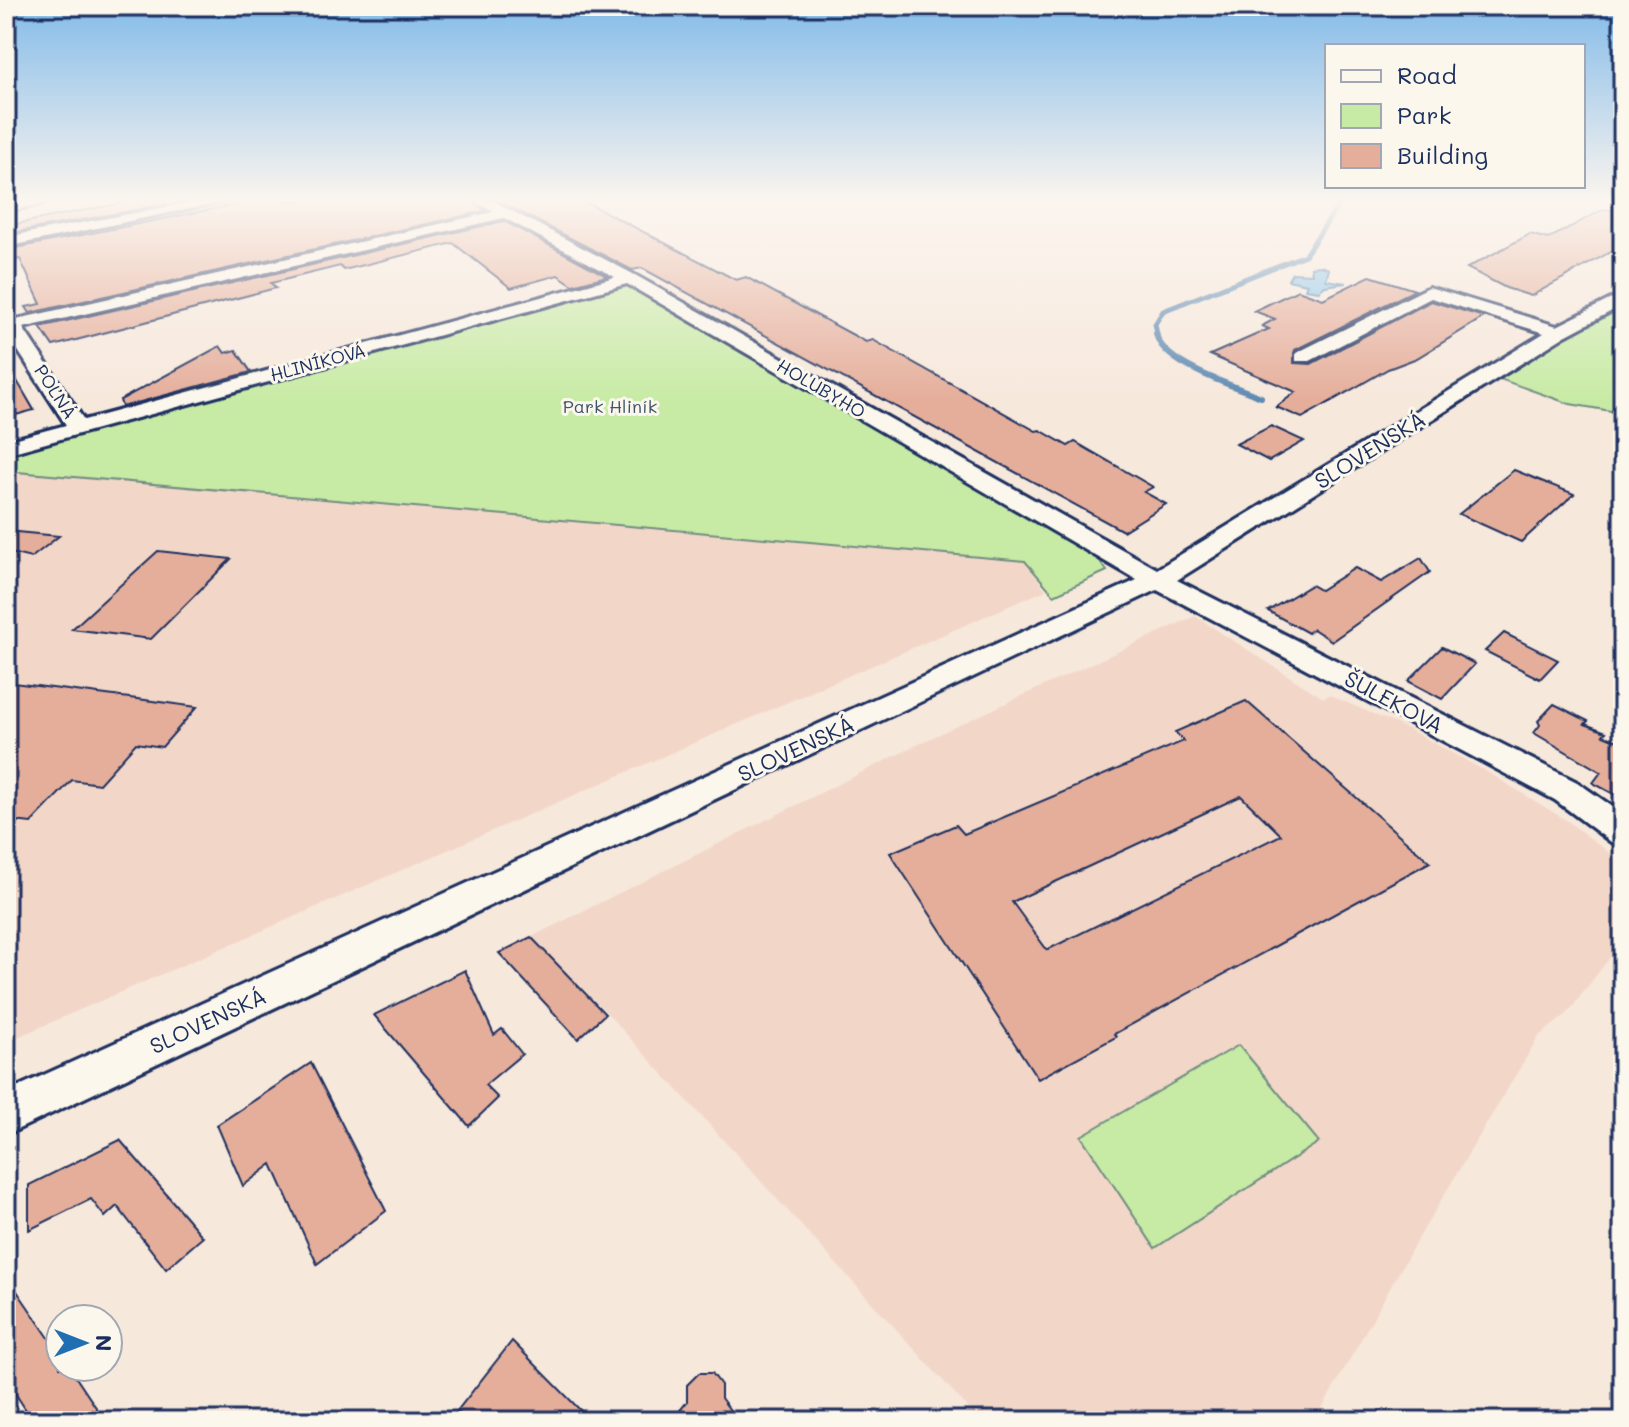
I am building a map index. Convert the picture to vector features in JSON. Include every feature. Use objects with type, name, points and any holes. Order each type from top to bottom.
[{"type":"street","points":[[8,323],[263,267]]},
{"type":"street","name":"HOLUBYHO","points":[[607,267],[1121,561],[1160,579]]},
{"type":"street","name":"HLINÍKOVÁ","points":[[6,448],[629,278]]},
{"type":"street","points":[[1303,357],[1429,292],[1559,332]]},
{"type":"street","name":"SLOVENSKÁ","points":[[6,1114],[1160,579],[1559,332],[1623,298]]},
{"type":"street","name":"POĽNÁ","points":[[8,323],[78,428]]},
{"type":"street","name":"ŠULEKOVA","points":[[1160,579],[1566,791],[1623,832]]},
{"type":"shaded area","points":[[6,471],[1025,561],[1046,590],[6,1042]]},
{"type":"shaded area","points":[[1195,616],[1323,698],[1329,695],[1408,729],[1489,773],[1566,820],[1623,863],[1623,940],[1567,1014],[1539,1036],[1412,1249],[1315,1421],[980,1421],[607,1013],[531,937],[933,737]]},
{"type":"green space","name":"Park Hliník","points":[[618,285],[636,287],[1094,553],[1107,571],[1054,595],[1025,561],[6,471],[6,451]]},
{"type":"green space","points":[[1623,302],[1623,413],[1570,404],[1497,378]]},
{"type":"green space","points":[[1239,1045],[1319,1142],[1155,1248],[1081,1136]]},
{"type":"water","points":[[1311,267],[1329,269],[1326,280],[1346,283],[1325,286],[1319,291],[1305,289],[1307,284],[1288,280],[1292,273],[1312,274]]},
{"type":"building","points":[[24,267],[237,267],[30,313],[26,307],[41,304]]},
{"type":"building","points":[[304,267],[338,267],[271,283],[276,288],[53,346],[40,327]]},
{"type":"building","points":[[483,267],[589,267],[607,276],[573,285],[558,275],[511,288]]},
{"type":"building","points":[[625,267],[710,267],[736,280],[746,277],[866,342],[873,340],[1036,431],[1040,430],[1068,446],[1075,442],[1153,487],[1144,492],[1166,504],[1123,531],[642,268],[632,270]]},
{"type":"building","points":[[1584,267],[1531,296],[1506,288],[1467,268]]},
{"type":"building","points":[[1370,276],[1415,290],[1295,350],[1294,363],[1311,364],[1431,301],[1484,317],[1417,358],[1388,369],[1302,418],[1276,407],[1296,392],[1210,355],[1269,329],[1262,326],[1275,319],[1254,311],[1298,290],[1323,299]]},
{"type":"building","points":[[220,346],[225,353],[236,350],[251,372],[122,407],[120,400]]},
{"type":"building","points":[[6,362],[34,410],[12,416],[6,406]]},
{"type":"building","points":[[1271,426],[1304,441],[1269,461],[1236,444]]},
{"type":"building","points":[[1514,470],[1574,494],[1521,542],[1459,514]]},
{"type":"building","points":[[6,531],[59,536],[31,558],[6,552]]},
{"type":"building","points":[[158,551],[231,559],[151,639],[72,629]]},
{"type":"building","points":[[1421,558],[1430,572],[1332,641],[1313,629],[1308,633],[1268,611],[1311,585],[1320,590],[1355,568],[1381,582]]},
{"type":"building","points":[[1504,633],[1558,660],[1540,679],[1485,651]]},
{"type":"building","points":[[1442,647],[1475,664],[1442,699],[1408,681]]},
{"type":"building","points":[[6,682],[197,707],[162,747],[136,743],[99,784],[72,780],[31,823],[6,820]]},
{"type":"building","points":[[1246,701],[1430,862],[1114,1034],[1116,1037],[1038,1079],[890,853],[956,825],[964,834],[1184,741],[1175,732]],"holes":[[[1241,796],[1281,835],[1047,950],[1012,902]]]},
{"type":"building","points":[[1554,704],[1588,721],[1585,724],[1606,732],[1603,735],[1623,743],[1623,799],[1593,783],[1601,772],[1534,733],[1540,725],[1538,721]]},
{"type":"building","points":[[531,937],[605,1014],[578,1039],[499,953]]},
{"type":"building","points":[[465,970],[494,1035],[502,1029],[522,1054],[485,1085],[498,1098],[469,1126],[374,1015]]},
{"type":"building","points":[[311,1063],[386,1211],[317,1264],[272,1164],[243,1186],[217,1125]]},
{"type":"building","points":[[120,1140],[203,1237],[166,1269],[117,1206],[105,1217],[91,1199],[29,1230],[29,1185]]},
{"type":"building","points":[[6,1275],[44,1331],[44,1383],[80,1383],[105,1421],[33,1421],[6,1379]]},
{"type":"building","points":[[512,1341],[591,1421],[467,1421],[457,1411]]},
{"type":"building","points":[[699,1373],[712,1373],[721,1385],[721,1398],[738,1421],[671,1421],[687,1402],[687,1385]]},
{"type":"waterway","points":[[1157,335],[1155,324],[1163,311],[1276,267]]},
{"type":"waterway","points":[[1156,333],[1161,344],[1184,364],[1261,397]]}]
